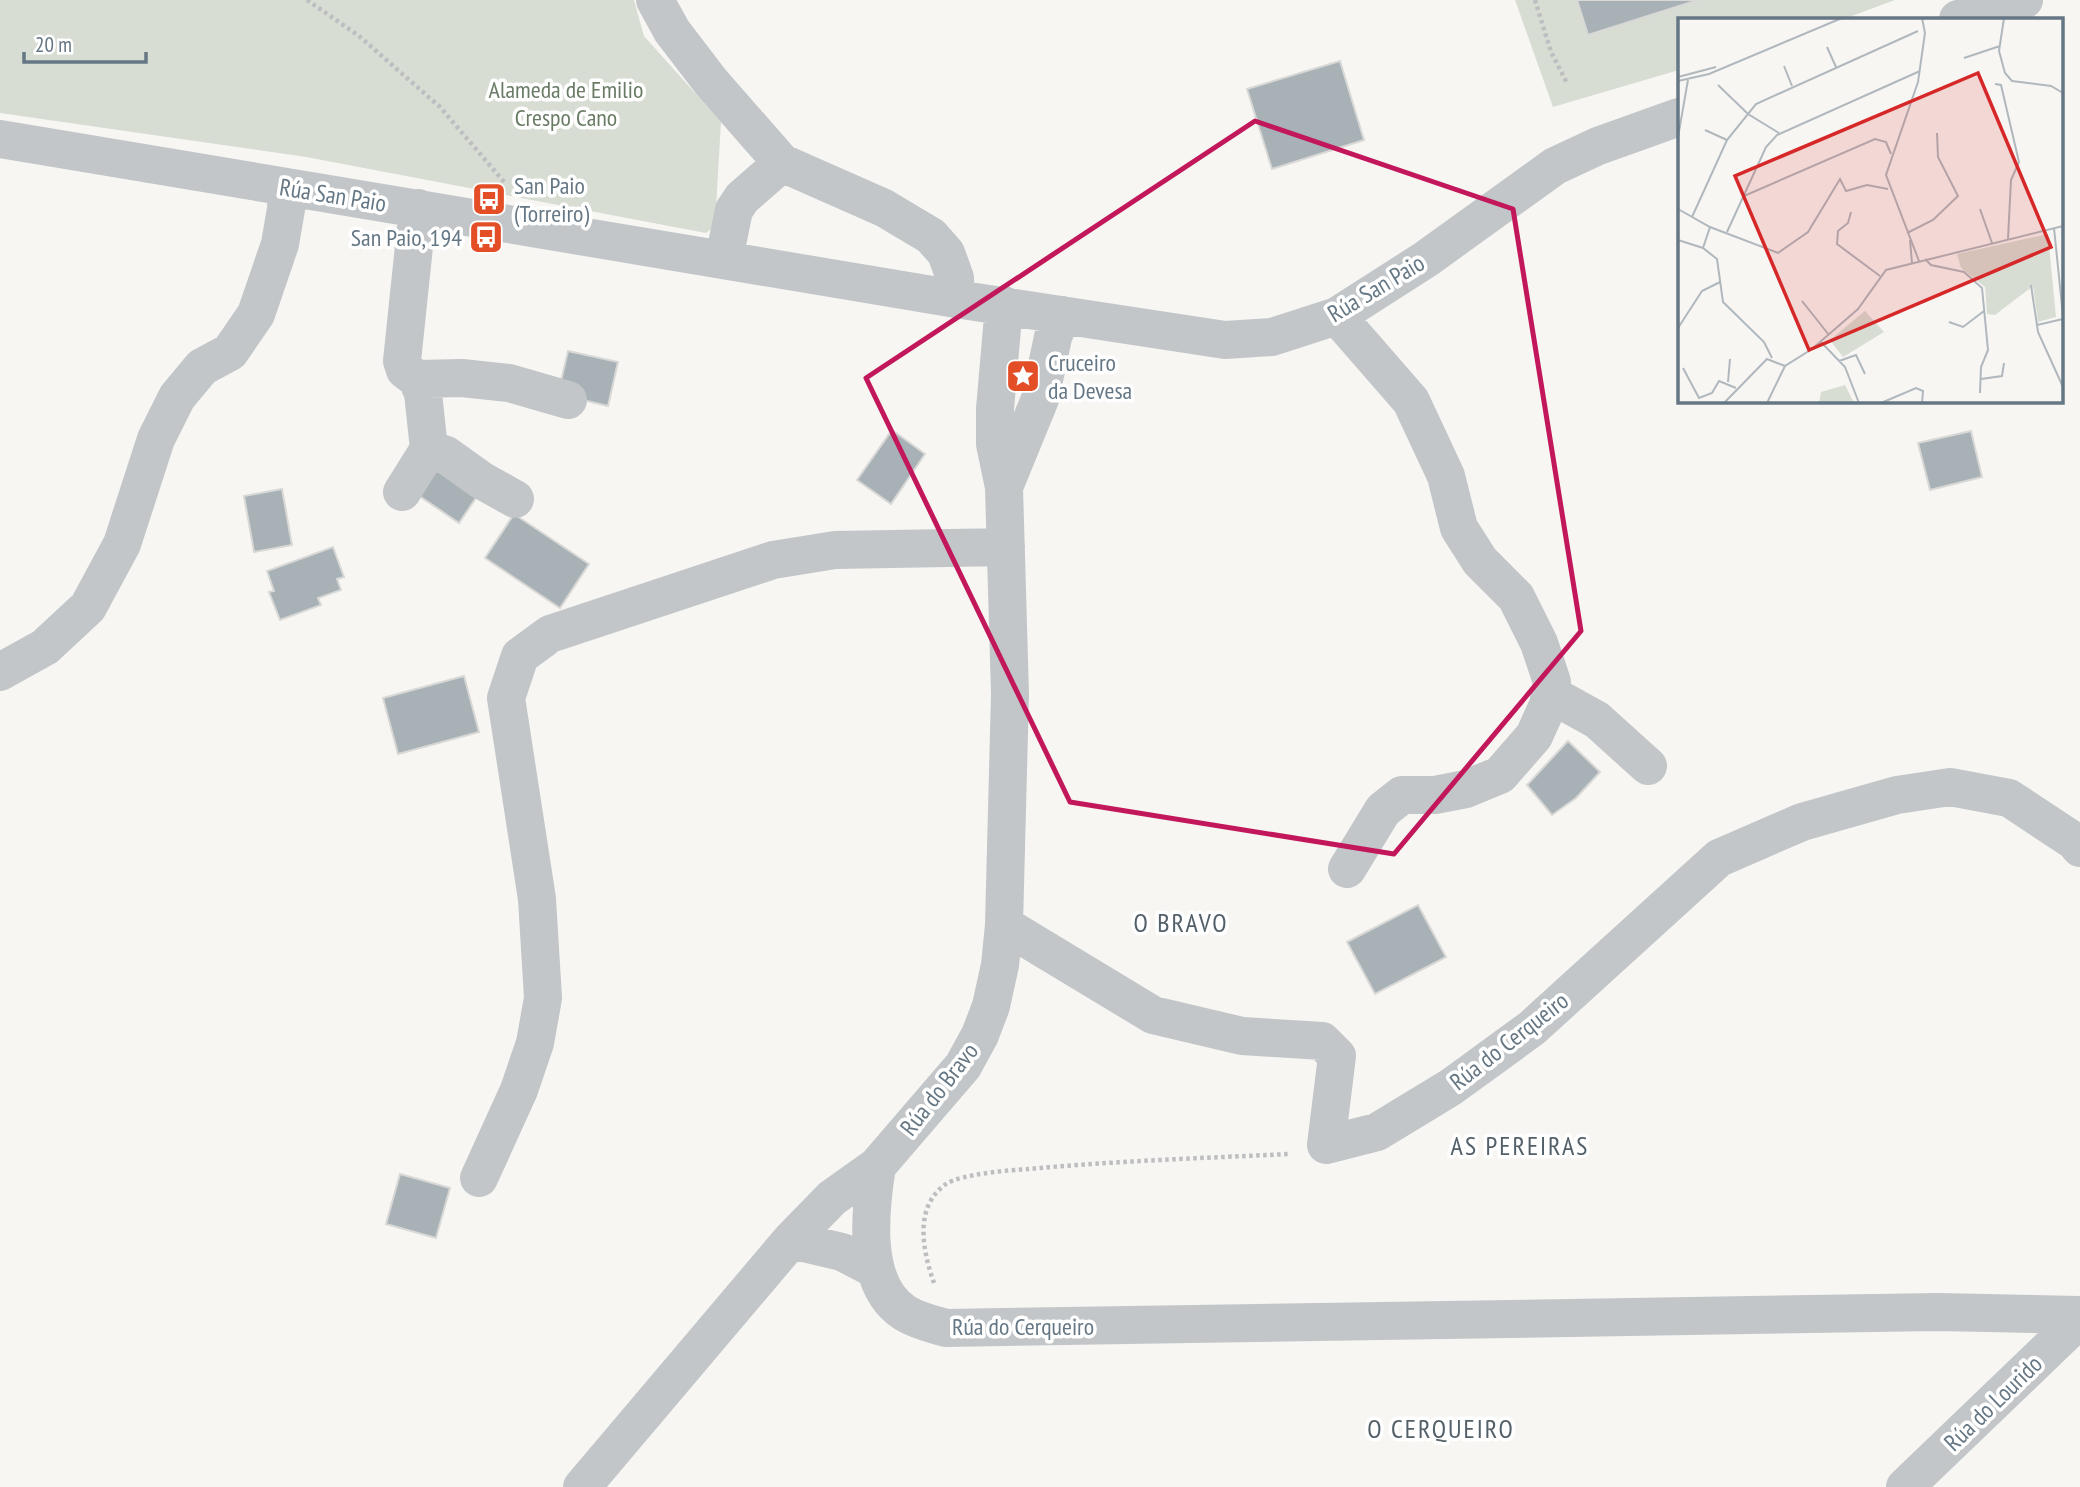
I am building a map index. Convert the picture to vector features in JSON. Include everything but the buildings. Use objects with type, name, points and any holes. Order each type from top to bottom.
[{"type":"street","points":[[655,0],[672,31],[711,82],[782,163],[884,208],[930,236],[946,253],[955,278],[956,299]]},
{"type":"street","points":[[1962,12],[2024,0]]},
{"type":"street","name":"Rúa San Paio","points":[[0,139],[956,299],[1225,340],[1272,337],[1337,316],[1426,259],[1555,166],[1598,146],[1678,117]]},
{"type":"street","points":[[724,259],[734,210],[742,198],[782,163]]},
{"type":"street","points":[[0,672],[45,647],[88,607],[122,544],[156,439],[177,397],[202,367],[230,352],[256,314],[280,244],[287,187]]},
{"type":"street","points":[[402,492],[429,449],[423,393],[417,379],[405,370],[402,361],[418,208]]},
{"type":"street","name":"Rúa do Bravo","points":[[582,1487],[791,1240],[832,1198],[877,1166],[962,1066],[980,1035],[991,1006],[1000,965],[1004,925],[1010,694],[1003,487],[995,444],[995,409],[1004,305]]},
{"type":"street","name":"Rúa do Bravo","points":[[1003,487],[1040,400],[1054,337],[1062,315]]},
{"type":"street","points":[[1337,316],[1411,401],[1446,476],[1459,528],[1480,561],[1516,597],[1539,643],[1552,682],[1548,705],[1534,736],[1500,775],[1466,789],[1435,795],[1402,795],[1383,810],[1347,869]]},
{"type":"street","points":[[417,379],[462,377],[509,383],[568,400]]},
{"type":"street","points":[[429,449],[446,454],[481,480],[516,499]]},
{"type":"street","points":[[479,1178],[519,1090],[536,1043],[543,998],[537,899],[506,698],[520,656],[550,634],[773,560],[835,550],[1006,547]]},
{"type":"street","points":[[1550,694],[1597,720],[1648,766]]},
{"type":"street","name":"Rúa do Cerqueiro","points":[[1326,1144],[1377,1132],[1451,1087],[1532,1028],[1719,858],[1802,822],[1897,795],[1950,787],[2009,798],[2080,848]]},
{"type":"street","points":[[1004,925],[1153,1015],[1242,1036],[1322,1041],[1336,1056],[1326,1144]]},
{"type":"street","name":"Rúa do Cerqueiro","points":[[877,1166],[870,1228],[875,1269],[886,1292],[903,1312],[924,1323],[946,1328],[1938,1312],[2080,1317]]},
{"type":"street","points":[[791,1240],[842,1252],[875,1269]]},
{"type":"street","name":"Rúa do Lourido","points":[[1905,1487],[2080,1317]]},
{"type":"path","points":[[307,0],[359,36],[440,107],[507,186]]},
{"type":"path","points":[[1535,0],[1551,52],[1567,83]]},
{"type":"path","points":[[940,1292],[927,1264],[922,1231],[930,1202],[946,1184],[986,1172],[1079,1164],[1323,1152],[1326,1144]]},
{"type":"highlighted area","points":[[1255,121],[1513,209],[1581,631],[1394,854],[1070,802],[866,378]]},
{"type":"green space","name":"Alameda de Emilio Crespo Cano","points":[[0,0],[634,0],[644,36],[721,122],[715,226],[706,233],[306,157],[0,113]]},
{"type":"green space","points":[[1515,0],[1895,0],[1847,18],[1678,18],[1678,70],[1553,107]]},
{"type":"place","name":"San Paio (Torreiro)","points":[[489,199]]},
{"type":"place","name":"San Paio, 194","points":[[486,237]]},
{"type":"place","name":"Cruceiro da Devesa","points":[[1023,376]]},
{"type":"district","name":"O BRAVO","points":[[1181,922]]},
{"type":"district","name":"AS PEREIRAS","points":[[1520,1145]]},
{"type":"district","name":"O CERQUEIRO","points":[[1441,1428]]}]
